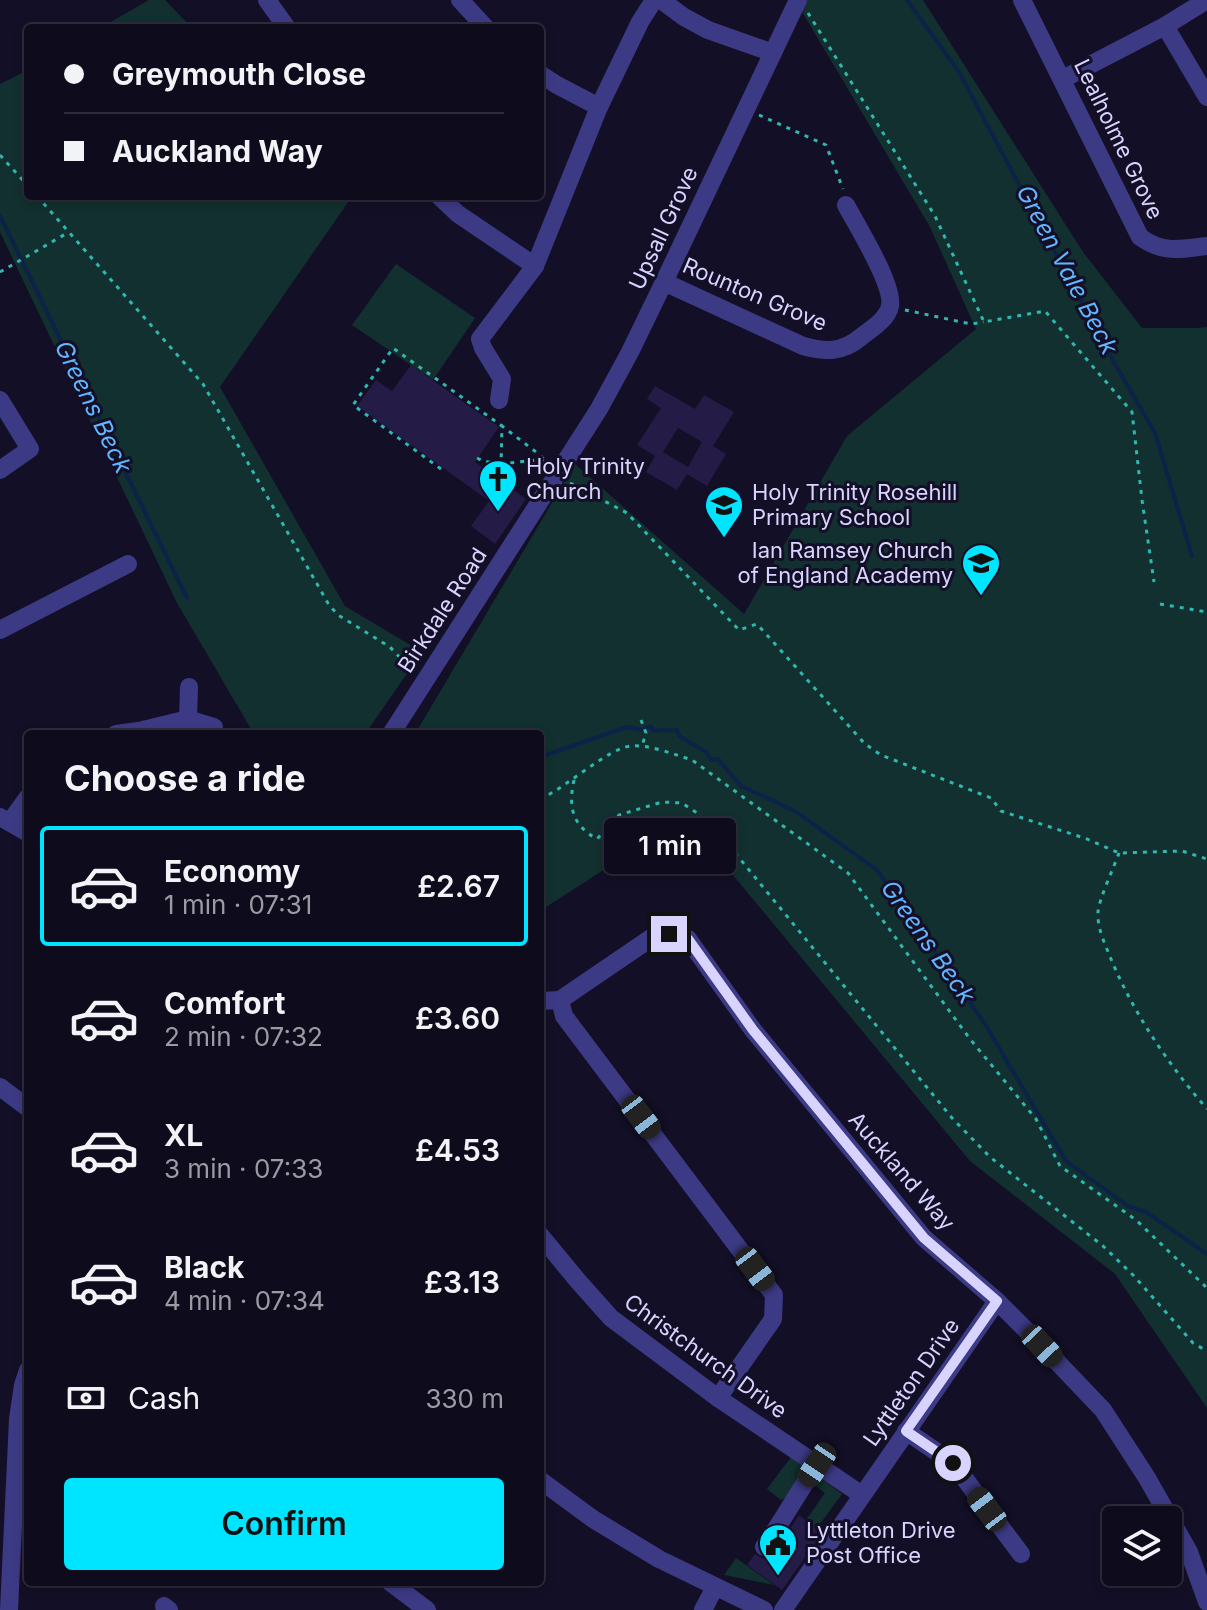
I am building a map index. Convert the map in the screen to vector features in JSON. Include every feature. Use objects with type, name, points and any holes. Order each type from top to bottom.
[{"type":"street","points":[[267,0],[284,24]]},
{"type":"street","points":[[460,0],[482,24]]},
{"type":"street","points":[[499,400],[502,379],[480,339],[535,266],[599,107],[654,0]]},
{"type":"street","points":[[661,0],[708,30],[773,53]]},
{"type":"street","name":"Lealholme Grove","points":[[1022,0],[1140,237],[1152,246],[1167,250],[1207,246]]},
{"type":"street","points":[[1063,79],[1165,26],[1207,0]]},
{"type":"street","name":"Upsall Grove","points":[[555,470],[599,409],[630,352],[773,53],[802,5]]},
{"type":"street","points":[[1165,26],[1207,97]]},
{"type":"street","points":[[544,77],[599,107]]},
{"type":"street","points":[[443,200],[458,214],[535,266]]},
{"type":"street","points":[[846,205],[887,284],[890,306]]},
{"type":"street","name":"Rounton Grove","points":[[664,282],[820,351],[838,350],[852,344],[884,319],[890,306]]},
{"type":"street","points":[[0,400],[30,449],[0,470]]},
{"type":"street","name":"Birkdale Road","points":[[393,730],[555,470]]},
{"type":"street","points":[[0,630],[128,564]]},
{"type":"street","points":[[188,719],[189,687]]},
{"type":"street","points":[[147,730],[188,719],[214,727]]},
{"type":"street","points":[[24,801],[5,819],[24,831]]},
{"type":"street","name":"Auckland Way","points":[[560,1000],[651,938],[669,934],[688,939],[753,1030],[924,1238],[997,1301],[1103,1410],[1147,1478],[1189,1552],[1207,1602]]},
{"type":"street","points":[[544,1001],[560,1000],[564,1016],[774,1295],[773,1319],[718,1398]]},
{"type":"street","points":[[0,1087],[24,1105]]},
{"type":"street","name":"Christchurch Drive","points":[[544,1240],[611,1318],[718,1398],[862,1495]]},
{"type":"street","name":"Lyttleton Drive","points":[[783,1610],[997,1301]]},
{"type":"street","points":[[9,1610],[6,1558],[24,1382]]},
{"type":"street","points":[[906,1431],[953,1463],[1021,1554]]},
{"type":"street","points":[[764,1547],[817,1465]]},
{"type":"street","points":[[544,1483],[593,1519],[659,1559],[764,1610]]},
{"type":"street","points":[[395,1586],[427,1610]]},
{"type":"street","points":[[703,1610],[715,1587]]},
{"type":"path","points":[[802,5],[935,216],[984,322]]},
{"type":"path","points":[[746,109],[826,145],[846,205]]},
{"type":"path","points":[[0,155],[24,182]]},
{"type":"path","points":[[41,200],[203,384],[329,605],[338,615],[390,647],[404,662],[422,664]]},
{"type":"path","points":[[0,272],[69,232]]},
{"type":"path","points":[[890,306],[971,324],[1045,311],[1132,412],[1154,582]]},
{"type":"path","points":[[441,469],[353,405],[393,348],[502,426],[555,470]]},
{"type":"path","points":[[501,464],[502,426]]},
{"type":"path","points":[[477,458],[501,464],[536,460],[627,513],[739,630],[757,624],[865,744],[881,755],[991,798],[1001,811],[1087,839],[1119,853],[1182,851],[1207,859]]},
{"type":"path","points":[[1160,604],[1207,612]]},
{"type":"path","points":[[641,720],[646,733],[642,747]]},
{"type":"path","points":[[544,797],[574,780],[609,754],[631,745],[664,750],[692,760],[848,873],[970,1039],[1036,1119],[1060,1166],[1136,1220],[1207,1288]]},
{"type":"path","points":[[574,780],[570,796],[576,821],[583,831],[597,839],[619,815],[662,802],[682,803],[697,813],[736,854],[952,1118],[990,1157],[1103,1246],[1193,1343],[1207,1351]]},
{"type":"path","points":[[1119,853],[1098,911],[1102,936],[1142,1023],[1207,1109]]},
{"type":"green space","points":[[149,0],[165,0],[188,24],[107,24]]},
{"type":"green space","points":[[806,0],[923,0],[1083,252],[1142,328],[1207,327],[1207,1408],[1115,1274],[970,1161],[713,851],[653,838],[544,908],[544,730],[417,730],[575,464],[744,614],[847,436],[976,329],[930,227],[801,10]]},
{"type":"green space","points":[[24,72],[24,200],[350,200],[220,387],[345,606],[422,652],[368,730],[252,730],[177,603],[0,232],[0,84]]},
{"type":"green space","points":[[396,264],[475,318],[433,380],[352,325]]},
{"type":"green space","points":[[791,1457],[805,1469],[786,1498],[781,1500],[767,1489]]},
{"type":"green space","points":[[821,1478],[842,1494],[817,1528],[806,1520],[825,1493],[812,1483]]},
{"type":"green space","points":[[736,1558],[774,1585],[724,1575]]},
{"type":"building","points":[[411,365],[499,427],[475,462],[526,499],[495,544],[471,526],[489,501],[357,406],[376,380],[392,391]]},
{"type":"building","points":[[655,386],[695,409],[704,395],[734,412],[713,446],[726,454],[707,486],[687,474],[677,490],[646,472],[655,456],[637,445],[661,408],[647,399]],"holes":[[[678,428],[702,442],[688,467],[663,452]]]},
{"type":"building","points":[[799,1515],[823,1532],[782,1590],[747,1565],[755,1554],[764,1559],[773,1554]]},
{"type":"waterway","name":"Green Vale Beck","points":[[907,0],[959,72],[1111,357],[1155,433],[1192,556]]},
{"type":"waterway","name":"Greens Beck","points":[[0,216],[187,598]]},
{"type":"waterway","name":"Greens Beck","points":[[544,756],[627,727],[677,730],[679,736],[706,752],[712,760],[718,759],[741,786],[795,811],[878,871],[985,1024],[1066,1161],[1128,1206],[1146,1212],[1207,1254]]},
{"type":"place","name":"Holy Trinity Church","points":[[498,513]]},
{"type":"place","name":"Holy Trinity Rosehill Primary School","points":[[724,539]]},
{"type":"place","name":"Ian Ramsey Church of England Academy","points":[[981,597]]},
{"type":"place","name":"Lyttleton Drive Post Office","points":[[778,1577]]},
{"type":"route","points":[[669,934],[688,939],[753,1030],[924,1238],[997,1301],[906,1431],[953,1463]]}]
